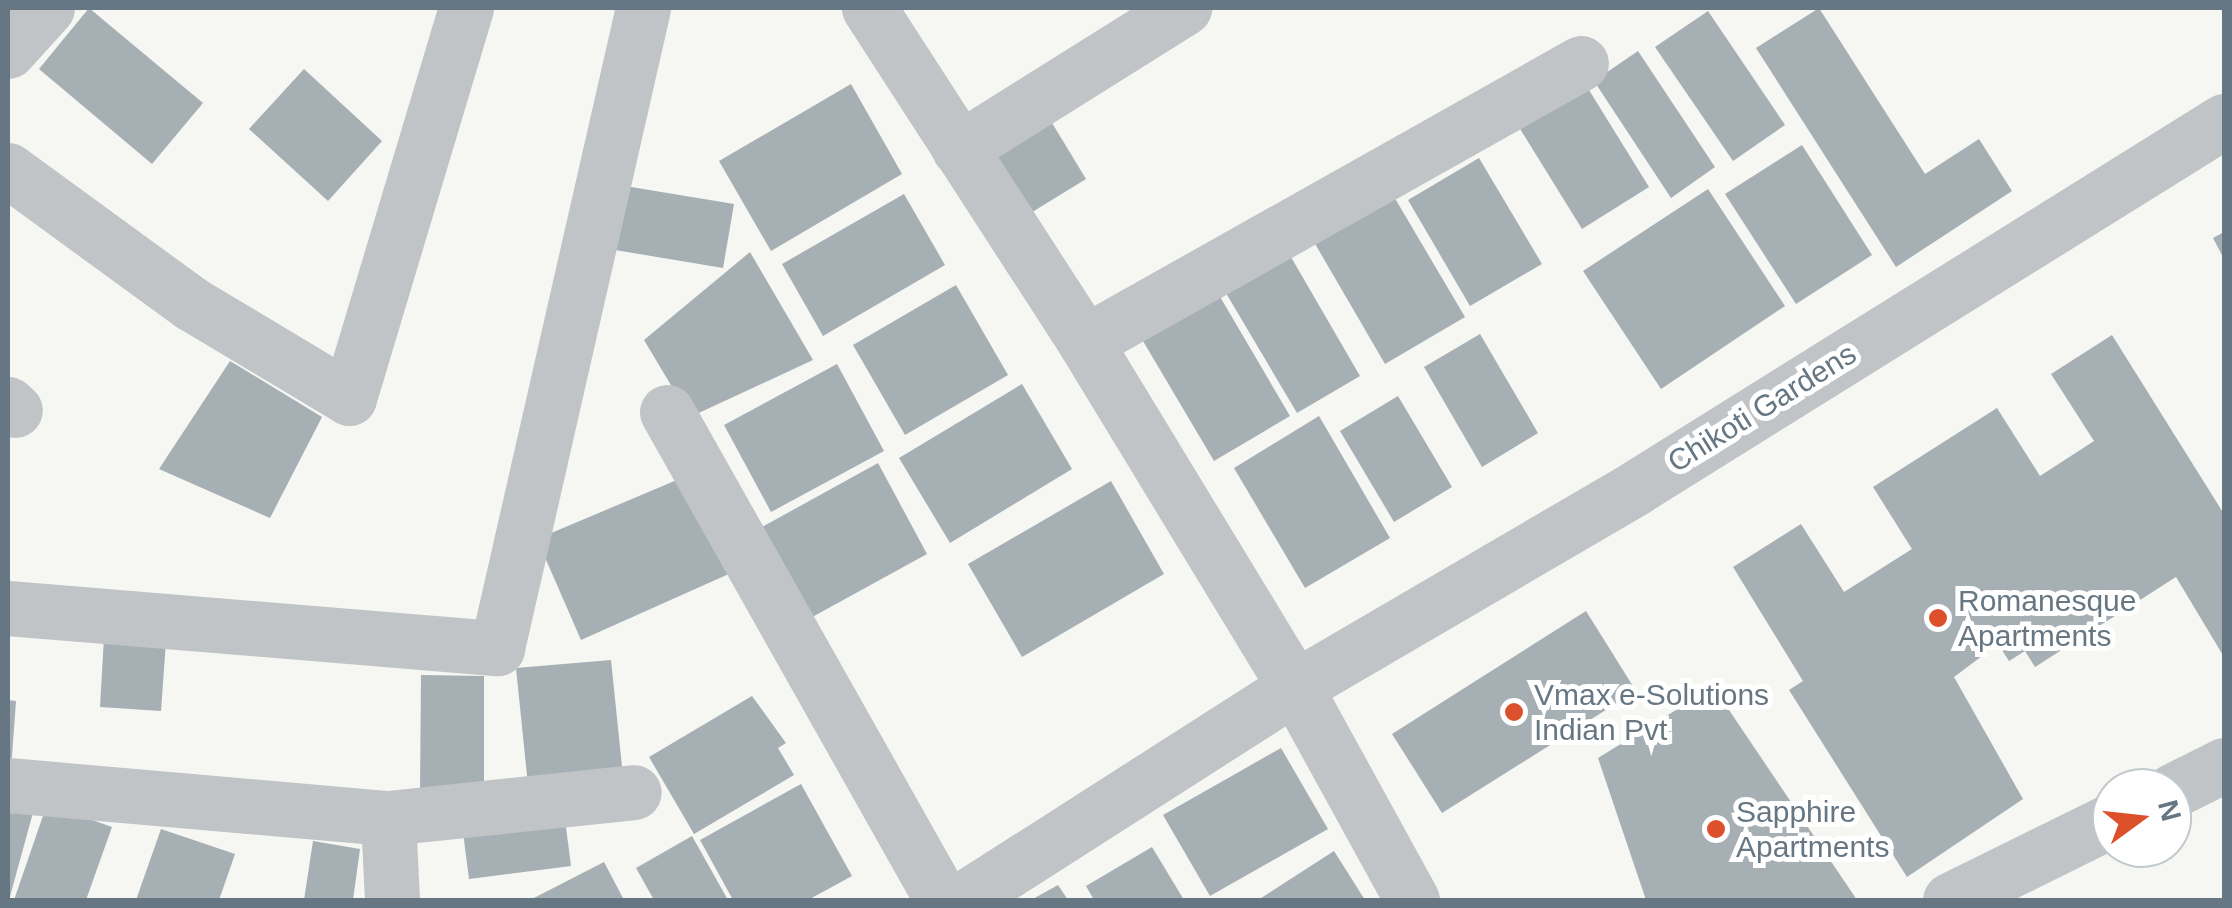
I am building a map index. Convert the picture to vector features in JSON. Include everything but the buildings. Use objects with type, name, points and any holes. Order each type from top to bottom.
[{"type":"street","points":[[8,51],[47,8]]},
{"type":"street","points":[[8,170],[192,304],[349,398],[466,8]]},
{"type":"street","points":[[8,608],[497,648],[643,8]]},
{"type":"street","points":[[870,8],[1085,342],[1295,687],[1412,900]]},
{"type":"street","points":[[959,149],[1184,8]]},
{"type":"street","points":[[1085,342],[1581,63]]},
{"type":"street","name":"Chikoti Gardens","points":[[962,900],[1295,687],[1635,488],[2224,121]]},
{"type":"street","points":[[667,412],[942,900]]},
{"type":"street","points":[[2192,781],[2224,765]]},
{"type":"street","points":[[8,785],[388,818],[634,792]]},
{"type":"street","points":[[388,818],[392,900]]},
{"type":"street","points":[[1950,900],[2092,830]]},
{"type":"place","name":"Romanesque Apartments","points":[[1938,618]]},
{"type":"place","name":"Vmax e-Solutions Indian Pvt","points":[[1514,712]]},
{"type":"place","name":"Sapphire Apartments","points":[[1716,829]]}]
